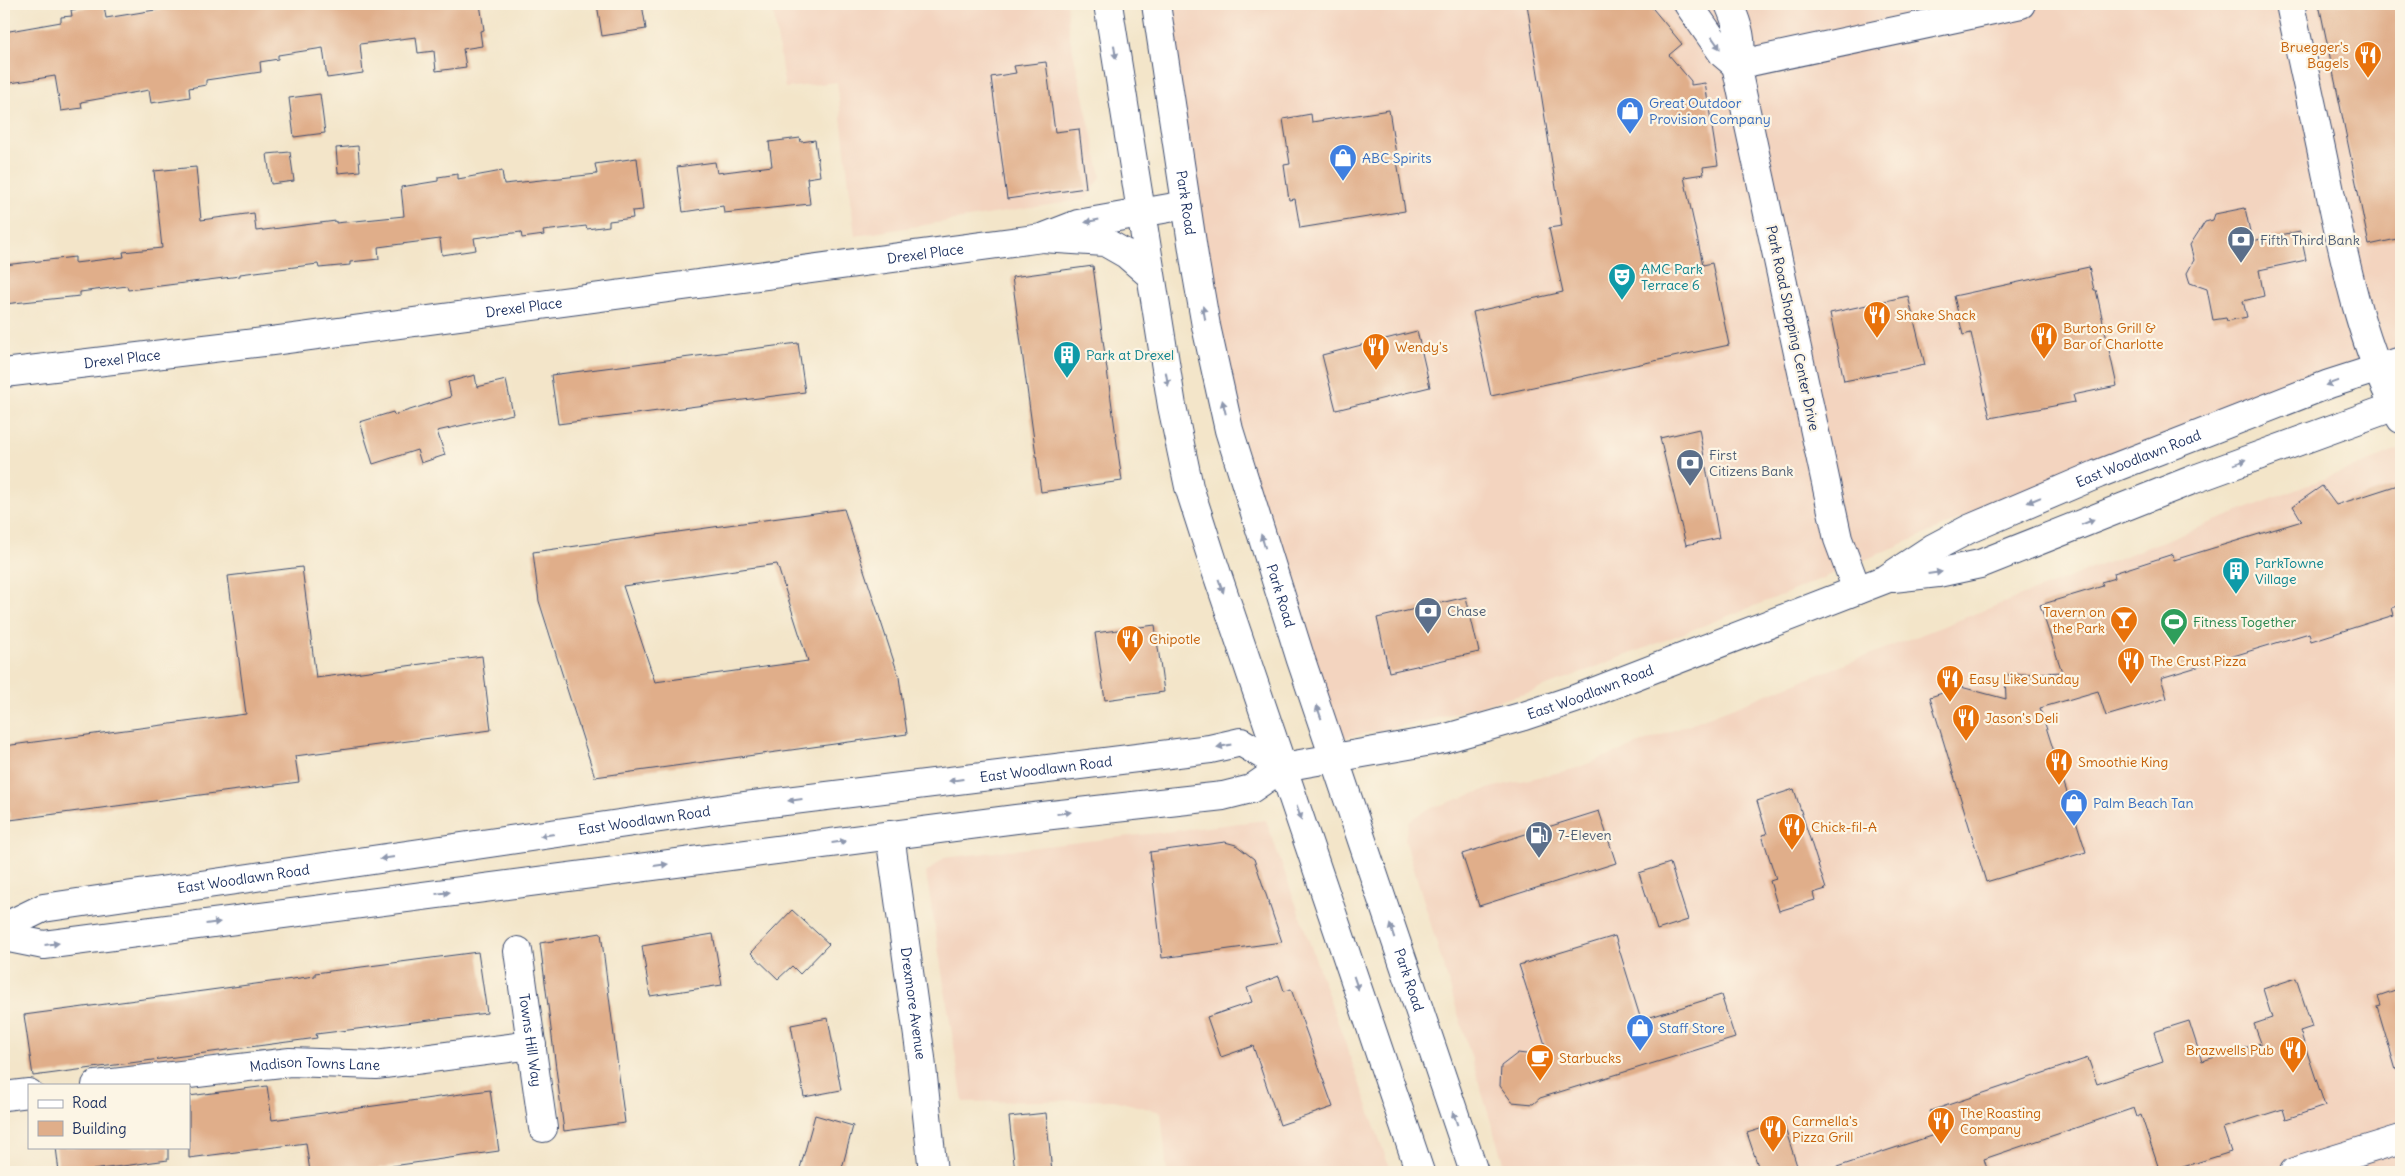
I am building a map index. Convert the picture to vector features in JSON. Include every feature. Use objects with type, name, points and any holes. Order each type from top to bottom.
[{"type":"main road","points":[[1108,4],[1149,274],[1189,487],[1420,1172]]},
{"type":"main road","name":"Park Road","points":[[1156,4],[1206,326],[1230,430],[1267,555],[1474,1172]]},
{"type":"main road","points":[[1688,4],[1724,54],[1736,65],[2021,4]]},
{"type":"main road","name":"Park Road Shopping Center Drive","points":[[1729,4],[1740,41],[1740,57],[1736,65],[1838,539],[1857,590]]},
{"type":"main road","points":[[2290,4],[2358,315],[2390,364],[2399,410]]},
{"type":"main road","name":"Drexel Place","points":[[1042,238],[1078,224],[1186,205]]},
{"type":"main road","name":"Drexel Place","points":[[4,373],[272,341],[1042,238],[1105,242],[1126,254],[1149,274]]},
{"type":"main road","name":"East Woodlawn Road","points":[[4,937],[44,945],[1016,819],[1223,796],[1251,789],[1283,767],[1443,739],[1575,699],[1886,579],[1933,548],[2025,504],[2303,394],[2390,364]]},
{"type":"main road","name":"East Woodlawn Road","points":[[1886,579],[1938,573],[1980,564],[2192,480],[2399,410]]},
{"type":"main road","name":"East Woodlawn Road","points":[[4,927],[43,908],[729,808],[1210,749],[1241,742],[1283,767]]},
{"type":"main road","name":"Drexmore Avenue","points":[[890,835],[922,1068],[933,1172]]},
{"type":"main road","name":"Towns Hill Way","points":[[518,951],[543,1128]]},
{"type":"main road","name":"Madison Towns Lane","points":[[104,1084],[290,1062],[376,1066],[532,1045]]},
{"type":"main road","points":[[4,1096],[28,1093]]},
{"type":"main road","points":[[2294,1172],[2401,1139]]},
{"type":"shaded area","points":[[772,4],[1067,4],[1069,33],[1101,177],[1086,199],[855,236],[837,82],[785,88]]},
{"type":"shaded area","points":[[1164,4],[2401,4],[2401,351],[1956,521],[1785,594],[1531,692],[1425,721],[1339,739],[1261,509],[1218,338]]},
{"type":"shaded area","points":[[2401,449],[2401,1172],[1506,1172],[1405,839],[1409,821],[1426,810],[1494,787],[1574,769]]},
{"type":"shaded area","points":[[1266,820],[1391,1172],[1167,1172],[1161,1112],[1114,1100],[963,1102],[926,873],[944,858]]},
{"type":"building","points":[[160,4],[480,4],[484,30],[480,31],[482,46],[463,49],[466,67],[436,71],[434,51],[418,53],[416,37],[360,44],[363,73],[327,78],[323,48],[278,55],[278,59],[260,62],[261,72],[206,80],[206,85],[189,88],[190,97],[151,103],[149,90],[81,102],[82,108],[61,111],[55,76],[4,84],[4,32],[61,22],[61,17],[72,16],[71,10],[104,5],[106,18],[161,9]]},
{"type":"building","points":[[597,4],[642,4],[646,29],[602,36]]},
{"type":"building","points":[[1527,4],[1649,4],[1682,44],[1669,55],[1691,81],[1691,85],[1705,83],[1718,165],[1703,167],[1704,174],[1684,177],[1703,265],[1712,263],[1729,345],[1491,396],[1473,312],[1563,292],[1549,228],[1562,226]]},
{"type":"building","points":[[2319,4],[2401,4],[2401,238],[2369,245]]},
{"type":"building","points":[[1046,62],[1055,132],[1079,129],[1086,188],[1007,199],[991,77],[1016,73],[1014,66]]},
{"type":"building","points":[[320,94],[325,133],[294,137],[289,98]]},
{"type":"building","name":"ABC Spirits","points":[[1389,110],[1405,211],[1300,228],[1295,199],[1289,200],[1284,165],[1290,164],[1283,119],[1311,114],[1312,122]]},
{"type":"building","points":[[800,138],[801,142],[815,140],[820,176],[807,178],[810,204],[724,213],[723,206],[683,212],[677,167],[715,162],[717,173],[772,166],[769,142]]},
{"type":"building","points":[[358,146],[360,171],[338,173],[336,148]]},
{"type":"building","points":[[290,152],[294,181],[271,184],[267,154]]},
{"type":"building","points":[[637,158],[643,210],[632,211],[633,218],[609,221],[609,226],[587,229],[586,226],[543,231],[544,235],[522,238],[521,232],[474,238],[476,250],[442,255],[440,239],[378,247],[379,259],[350,262],[350,265],[319,268],[318,264],[128,290],[127,286],[80,292],[80,296],[4,304],[4,265],[75,257],[75,263],[124,257],[123,252],[162,248],[154,171],[196,167],[201,220],[254,213],[256,231],[336,221],[336,223],[404,216],[401,187],[438,181],[438,177],[458,174],[458,179],[502,171],[504,184],[597,174],[595,164]]},
{"type":"building","name":"Fifth Third Bank","points":[[2245,208],[2252,241],[2300,231],[2306,260],[2259,270],[2264,296],[2243,301],[2247,317],[2227,321],[2226,318],[2213,320],[2207,289],[2190,283],[2188,277],[2187,273],[2194,260],[2190,245],[2205,222],[2213,220],[2215,214]]},
{"type":"building","name":"Park at Drexel","points":[[1093,266],[1122,481],[1041,492],[1012,277]]},
{"type":"building","name":"Burtons Grill & Bar of Charlotte","points":[[2089,267],[2094,290],[2096,290],[2117,386],[2073,395],[2075,402],[1990,418],[1971,333],[1963,335],[1954,296]]},
{"type":"building","name":"Shake Shack","points":[[1908,296],[1925,365],[1844,381],[1830,313]]},
{"type":"building","name":"Wendy's","points":[[1417,331],[1430,387],[1336,410],[1322,355]]},
{"type":"building","points":[[798,343],[805,392],[558,424],[551,375]]},
{"type":"building","points":[[475,375],[477,387],[506,380],[513,414],[437,431],[445,455],[421,463],[417,450],[373,464],[360,422],[393,412],[394,415],[451,397],[448,382]]},
{"type":"building","name":"First Citizens Bank","points":[[1699,429],[1719,538],[1686,545],[1660,438]]},
{"type":"building","name":"ParkTowne Village","points":[[2401,484],[2401,605],[2392,608],[2394,615],[2311,641],[2309,633],[2161,678],[2167,698],[2106,716],[2098,691],[2040,708],[2086,852],[1986,882],[1930,697],[1961,687],[2006,699],[2005,675],[2062,672],[2040,605],[2103,586],[2101,582],[2115,578],[2114,573],[2173,554],[2174,560],[2302,521],[2293,506],[2322,486],[2336,505]]},
{"type":"building","points":[[844,509],[899,677],[907,734],[595,777],[539,601],[533,552]],"holes":[[[777,564],[808,661],[655,682],[623,586]]]},
{"type":"building","points":[[302,567],[316,678],[482,656],[491,730],[295,756],[299,782],[10,820],[4,772],[4,746],[246,714],[228,576]]},
{"type":"building","name":"Chase","points":[[1466,597],[1479,652],[1389,672],[1377,618]]},
{"type":"building","name":"Chipotle","points":[[1155,625],[1164,692],[1105,700],[1095,633]]},
{"type":"building","name":"Chick-fil-A","points":[[1794,789],[1826,889],[1813,893],[1815,900],[1779,911],[1770,881],[1776,879],[1762,835],[1767,834],[1757,801]]},
{"type":"building","name":"7-Eleven","points":[[1599,811],[1616,863],[1479,906],[1462,854]]},
{"type":"building","points":[[1225,842],[1236,845],[1254,859],[1282,942],[1162,958],[1150,852]]},
{"type":"building","points":[[1670,863],[1688,920],[1657,930],[1639,873]]},
{"type":"building","points":[[792,910],[829,944],[800,974],[792,966],[778,979],[751,953]]},
{"type":"building","points":[[601,933],[625,1123],[564,1131],[540,943]]},
{"type":"building","points":[[713,934],[722,985],[650,996],[642,946]]},
{"type":"building","points":[[1615,936],[1641,1020],[1721,995],[1735,1038],[1540,1098],[1533,1104],[1512,1102],[1500,1086],[1501,1066],[1518,1053],[1549,1057],[1519,965]]},
{"type":"building","points":[[478,952],[487,1013],[316,1034],[317,1038],[33,1076],[24,1015],[315,976],[315,973]]},
{"type":"building","points":[[1279,976],[1284,991],[1291,989],[1333,1107],[1280,1125],[1253,1046],[1221,1057],[1207,1017],[1252,1002],[1247,988]]},
{"type":"building","points":[[2296,978],[2312,1027],[2300,1031],[2325,1106],[2286,1119],[2283,1109],[2223,1128],[2231,1152],[2167,1172],[2160,1172],[2141,1115],[2137,1117],[2134,1108],[1984,1159],[1988,1172],[1835,1172],[1834,1168],[1937,1134],[1930,1111],[2088,1058],[2097,1084],[2163,1062],[2154,1032],[2189,1021],[2202,1061],[2261,1043],[2254,1024],[2272,1018],[2263,989]]},
{"type":"building","points":[[2401,988],[2401,1069],[2396,1070],[2377,1006],[2381,1005],[2378,996]]},
{"type":"building","points":[[828,1018],[841,1090],[804,1097],[791,1025]]},
{"type":"building","points":[[267,1086],[272,1120],[490,1090],[499,1151],[350,1172],[310,1172],[306,1143],[189,1158],[190,1096]]},
{"type":"building","points":[[1046,1113],[1052,1172],[1015,1172],[1009,1117]]},
{"type":"building","points":[[815,1115],[853,1126],[841,1172],[799,1172]]},
{"type":"building","name":"Carmella's Pizza Grill","points":[[1783,1122],[1799,1172],[1760,1172],[1747,1133]]},
{"type":"building","points":[[56,1148],[168,1148],[168,1160],[77,1172],[59,1172]]},
{"type":"place","name":"Bruegger's Bagels","points":[[2368,79]]},
{"type":"place","name":"Great Outdoor Provision Company","points":[[1630,135]]},
{"type":"place","name":"ABC Spirits","points":[[1343,182]]},
{"type":"place","name":"Fifth Third Bank","points":[[2241,264]]},
{"type":"place","name":"AMC Park Terrace 6","points":[[1622,301]]},
{"type":"place","name":"Shake Shack","points":[[1877,339]]},
{"type":"place","name":"Burtons Grill & Bar of Charlotte","points":[[2044,360]]},
{"type":"place","name":"Wendy's","points":[[1376,371]]},
{"type":"place","name":"Park at Drexel","points":[[1067,379]]},
{"type":"place","name":"First Citizens Bank","points":[[1690,487]]},
{"type":"place","name":"ParkTowne Village","points":[[2236,595]]},
{"type":"place","name":"Chase","points":[[1428,635]]},
{"type":"place","name":"Tavern on the Park","points":[[2124,644]]},
{"type":"place","name":"Fitness Together","points":[[2174,646]]},
{"type":"place","name":"Chipotle","points":[[1130,663]]},
{"type":"place","name":"The Crust Pizza","points":[[2131,685]]},
{"type":"place","name":"Easy Like Sunday","points":[[1950,703]]},
{"type":"place","name":"Jason's Deli","points":[[1966,742]]},
{"type":"place","name":"Smoothie King","points":[[2059,786]]},
{"type":"place","name":"Palm Beach Tan","points":[[2074,827]]},
{"type":"place","name":"Chick-fil-A","points":[[1792,851]]},
{"type":"place","name":"7-Eleven","points":[[1539,859]]},
{"type":"place","name":"Staff Store","points":[[1640,1052]]},
{"type":"place","name":"Brazwells Pub","points":[[2293,1074]]},
{"type":"place","name":"Starbucks","points":[[1540,1082]]},
{"type":"place","name":"The Roasting Company","points":[[1941,1145]]},
{"type":"place","name":"Carmella's Pizza Grill","points":[[1773,1153]]}]
